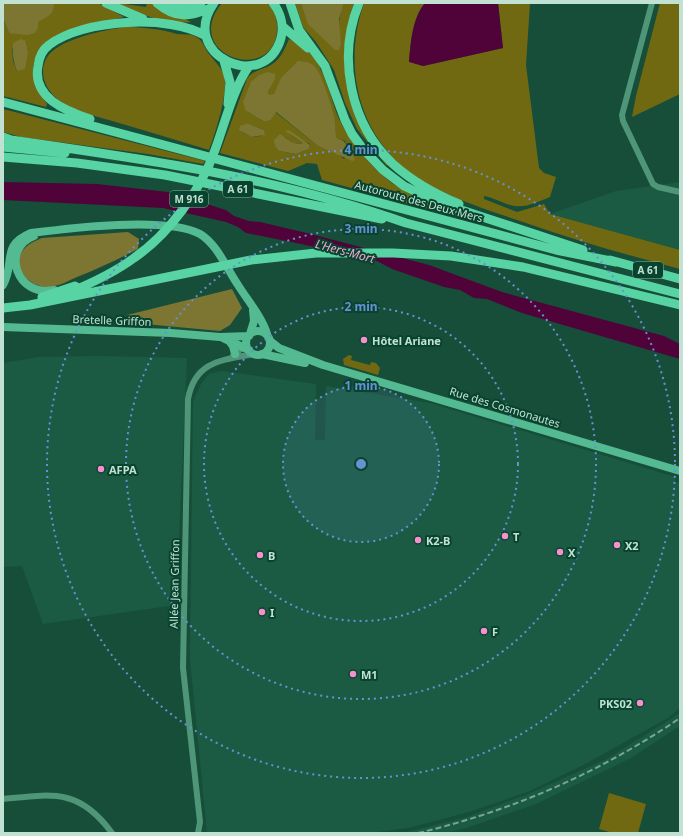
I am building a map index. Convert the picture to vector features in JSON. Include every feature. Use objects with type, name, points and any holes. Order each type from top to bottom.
[{"type":"highway","points":[[106,3],[122,11],[154,23]]},
{"type":"highway","points":[[159,5],[183,9],[191,8],[201,3]]},
{"type":"highway","points":[[213,6],[206,22],[206,36],[213,50],[224,60],[232,64],[249,66],[262,61],[273,52],[280,40],[282,26],[279,11],[273,3]]},
{"type":"highway","points":[[290,3],[299,30],[325,66],[345,120],[352,134],[363,149],[383,170],[404,186],[430,199],[616,262]]},
{"type":"highway","points":[[359,3],[351,27],[349,44],[350,77],[357,108],[370,135],[392,163],[415,181],[443,197],[507,225]]},
{"type":"highway","points":[[159,5],[182,16],[192,15],[213,6]]},
{"type":"highway","points":[[118,132],[70,112],[48,98],[43,92],[38,78],[40,59],[50,45],[64,37],[86,29],[126,22],[154,23],[187,27],[206,36]]},
{"type":"highway","points":[[282,26],[294,38],[317,55]]},
{"type":"highway","name":"M 916","points":[[224,60],[230,82],[227,115]]},
{"type":"highway","name":"M 916","points":[[3,308],[52,300],[121,266],[145,248],[172,222],[191,197],[208,167],[242,77],[249,66]]},
{"type":"highway","name":"A 61","points":[[3,102],[118,132]]},
{"type":"highway","name":"Autoroute des Deux Mers","points":[[118,132],[556,250],[616,262]]},
{"type":"highway","points":[[3,137],[11,140],[180,165],[364,208],[406,223]]},
{"type":"highway","points":[[3,147],[64,154],[84,150]]},
{"type":"highway","name":"A 61","points":[[3,157],[107,166],[165,174],[362,216],[406,223],[680,294]]},
{"type":"highway","name":"M 916","points":[[3,302],[34,299],[76,286],[113,268],[145,248]]},
{"type":"highway","points":[[52,300],[190,271],[251,260],[316,253],[422,254],[474,259],[556,273],[680,305]]},
{"type":"highway","name":"A 61","points":[[616,262],[680,279]]},
{"type":"main road","points":[[3,285],[6,279],[9,252],[14,243],[22,236],[31,233],[51,230],[136,224],[180,227],[200,235],[214,248],[261,320],[270,347],[262,354]]},
{"type":"main road","points":[[51,230],[32,237],[22,243],[16,254],[15,265],[17,274],[23,282],[40,291],[48,292],[76,286]]},
{"type":"main road","points":[[248,344],[254,321],[252,308]]},
{"type":"main road","name":"Bretelle Griffon","points":[[3,327],[171,332],[220,338],[248,344]]},
{"type":"main road","points":[[248,344],[260,331],[268,338]]},
{"type":"main road","name":"Bretelle Griffon","points":[[220,338],[230,342],[248,344]]},
{"type":"main road","name":"Rue des Cosmonautes","points":[[268,338],[279,348],[323,365],[680,471]]},
{"type":"main road","points":[[230,342],[233,346],[233,356]]},
{"type":"main road","name":"Rue des Cosmonautes","points":[[248,344],[262,354],[313,366],[323,365]]},
{"type":"street","points":[[652,3],[622,116],[653,184],[658,187],[680,192]]},
{"type":"street","name":"Allée Jean Griffon","points":[[233,356],[248,344]]},
{"type":"street","name":"Allée Jean Griffon","points":[[198,833],[200,822],[183,668],[188,399],[192,385],[198,374],[210,365],[233,356],[248,344]]},
{"type":"street","points":[[3,799],[43,795],[69,798],[88,807],[112,833]]},
{"type":"shaded area","points":[[3,3],[54,3],[54,7],[50,15],[38,22],[38,28],[35,33],[28,35],[9,33],[3,18]]},
{"type":"shaded area","points":[[54,3],[98,3],[124,17],[76,28],[35,59],[33,68],[35,86],[47,104],[46,107],[3,96],[3,18],[9,33],[38,22],[54,8]],"holes":[[[26,41],[28,52],[17,71],[13,61],[12,49]]]},
{"type":"shaded area","points":[[117,3],[146,7],[147,3],[154,3],[191,22],[172,22],[153,18]]},
{"type":"shaded area","points":[[222,3],[267,3],[274,12],[277,23],[277,31],[271,48],[260,57],[246,60],[232,57],[220,49],[212,37],[212,21]]},
{"type":"shaded area","points":[[295,3],[301,3],[305,12],[341,44],[339,24],[342,8],[344,3],[354,3],[350,15],[346,40],[346,81],[389,164],[387,166],[357,129],[345,103],[334,70],[316,42],[303,27]]},
{"type":"shaded area","points":[[301,3],[344,3],[339,19],[341,44],[339,50],[335,50],[308,24]]},
{"type":"shaded area","points":[[364,3],[425,3],[417,16],[415,23],[409,61],[423,66],[503,48],[498,3],[530,3],[526,65],[539,168],[544,173],[556,177],[550,197],[533,204],[514,206],[484,196],[484,199],[517,212],[544,204],[550,214],[680,250],[680,269],[583,242],[473,205],[434,188],[401,165],[384,146],[370,125],[361,102],[356,78],[355,53],[357,28]]},
{"type":"shaded area","points":[[660,3],[680,3],[680,94],[632,117],[636,96]]},
{"type":"shaded area","points":[[125,27],[138,27],[195,36],[202,42],[208,53],[220,67],[224,75],[225,91],[221,112],[209,150],[81,112],[60,101],[51,93],[45,83],[43,71],[46,59],[51,52],[70,41],[94,33]]},
{"type":"shaded area","points":[[21,39],[26,41],[28,52],[25,69],[17,71],[13,57],[13,43]]},
{"type":"shaded area","points":[[289,39],[300,44],[317,62],[342,125],[354,144],[373,166],[402,190],[460,215],[459,217],[322,180],[317,164],[307,163],[288,171],[220,153],[247,79],[255,72],[274,63],[282,54]],"holes":[[[271,87],[268,92],[269,96],[275,94],[277,87],[328,102],[334,117],[335,133],[337,138],[345,141],[352,154],[344,159],[338,154],[318,146],[275,112],[271,120],[265,122],[246,111]],[[247,123],[264,130],[261,136],[251,137],[242,132],[243,125]],[[289,134],[310,144],[309,149],[296,154],[279,151],[285,137],[293,143],[303,143]]]},
{"type":"shaded area","points":[[298,61],[311,64],[318,71],[333,111],[337,138],[345,143],[355,160],[352,161],[318,146],[276,112],[271,120],[265,122],[246,111],[243,102],[251,82],[259,75],[268,72],[275,74],[275,79],[268,92],[269,95],[274,94],[281,78]]},
{"type":"shaded area","points":[[3,109],[205,161],[203,164],[148,154],[21,137],[3,132]]},
{"type":"shaded area","points":[[247,123],[264,130],[265,135],[251,137],[239,130],[240,126]]},
{"type":"shaded area","points":[[289,130],[310,145],[309,149],[296,154],[279,151],[275,146],[274,140],[280,134],[293,143],[303,143],[285,131]]},
{"type":"shaded area","points":[[680,182],[680,250],[550,214],[616,191]]},
{"type":"shaded area","points":[[128,232],[139,239],[138,249],[60,284],[50,287],[43,287],[29,281],[20,269],[20,256],[24,249],[42,238]]},
{"type":"shaded area","points":[[232,289],[242,308],[230,325],[220,331],[134,323],[127,315]]},
{"type":"shaded area","points":[[349,355],[352,356],[351,360],[370,365],[371,362],[376,363],[380,368],[378,375],[344,365],[343,359]]},
{"type":"shaded area","name":"AFPA","points":[[99,356],[187,358],[176,605],[43,624],[22,566],[3,567],[3,363],[39,357]]},
{"type":"shaded area","points":[[222,371],[316,384],[315,440],[325,440],[326,386],[430,403],[675,477],[675,482],[680,483],[680,708],[668,718],[585,764],[530,791],[469,812],[408,828],[367,833],[207,833],[190,659],[193,402],[201,384],[209,374]]},
{"type":"shaded area","points":[[680,713],[680,726],[629,759],[536,804],[466,828],[444,833],[403,833],[464,818],[528,794],[607,759]]},
{"type":"shaded area","points":[[609,793],[646,804],[638,833],[613,833],[599,829]]},
{"type":"water","points":[[425,3],[498,3],[503,48],[423,66],[409,62],[415,23],[417,16]]},
{"type":"water","name":"L'Hers-Mort","points":[[3,182],[97,184],[168,192],[226,210],[234,216],[249,221],[260,222],[307,233],[429,265],[502,292],[664,336],[680,344],[680,359],[522,313],[487,299],[474,298],[460,290],[444,287],[392,269],[377,261],[246,233],[238,227],[226,222],[163,208],[3,200]]},
{"type":"railway","points":[[418,833],[487,813],[555,788],[619,756],[680,718]]},
{"type":"place","name":"Hôtel Ariane","points":[[364,340]]},
{"type":"place","name":"AFPA","points":[[101,469]]},
{"type":"place","name":"T","points":[[505,536]]},
{"type":"place","name":"K2-B","points":[[418,540]]},
{"type":"place","name":"X2","points":[[617,545]]},
{"type":"place","name":"X","points":[[560,552]]},
{"type":"place","name":"B","points":[[260,555]]},
{"type":"place","name":"I","points":[[262,612]]},
{"type":"place","name":"F","points":[[484,631]]},
{"type":"place","name":"M1","points":[[353,674]]},
{"type":"place","name":"PKS02","points":[[640,703]]}]
